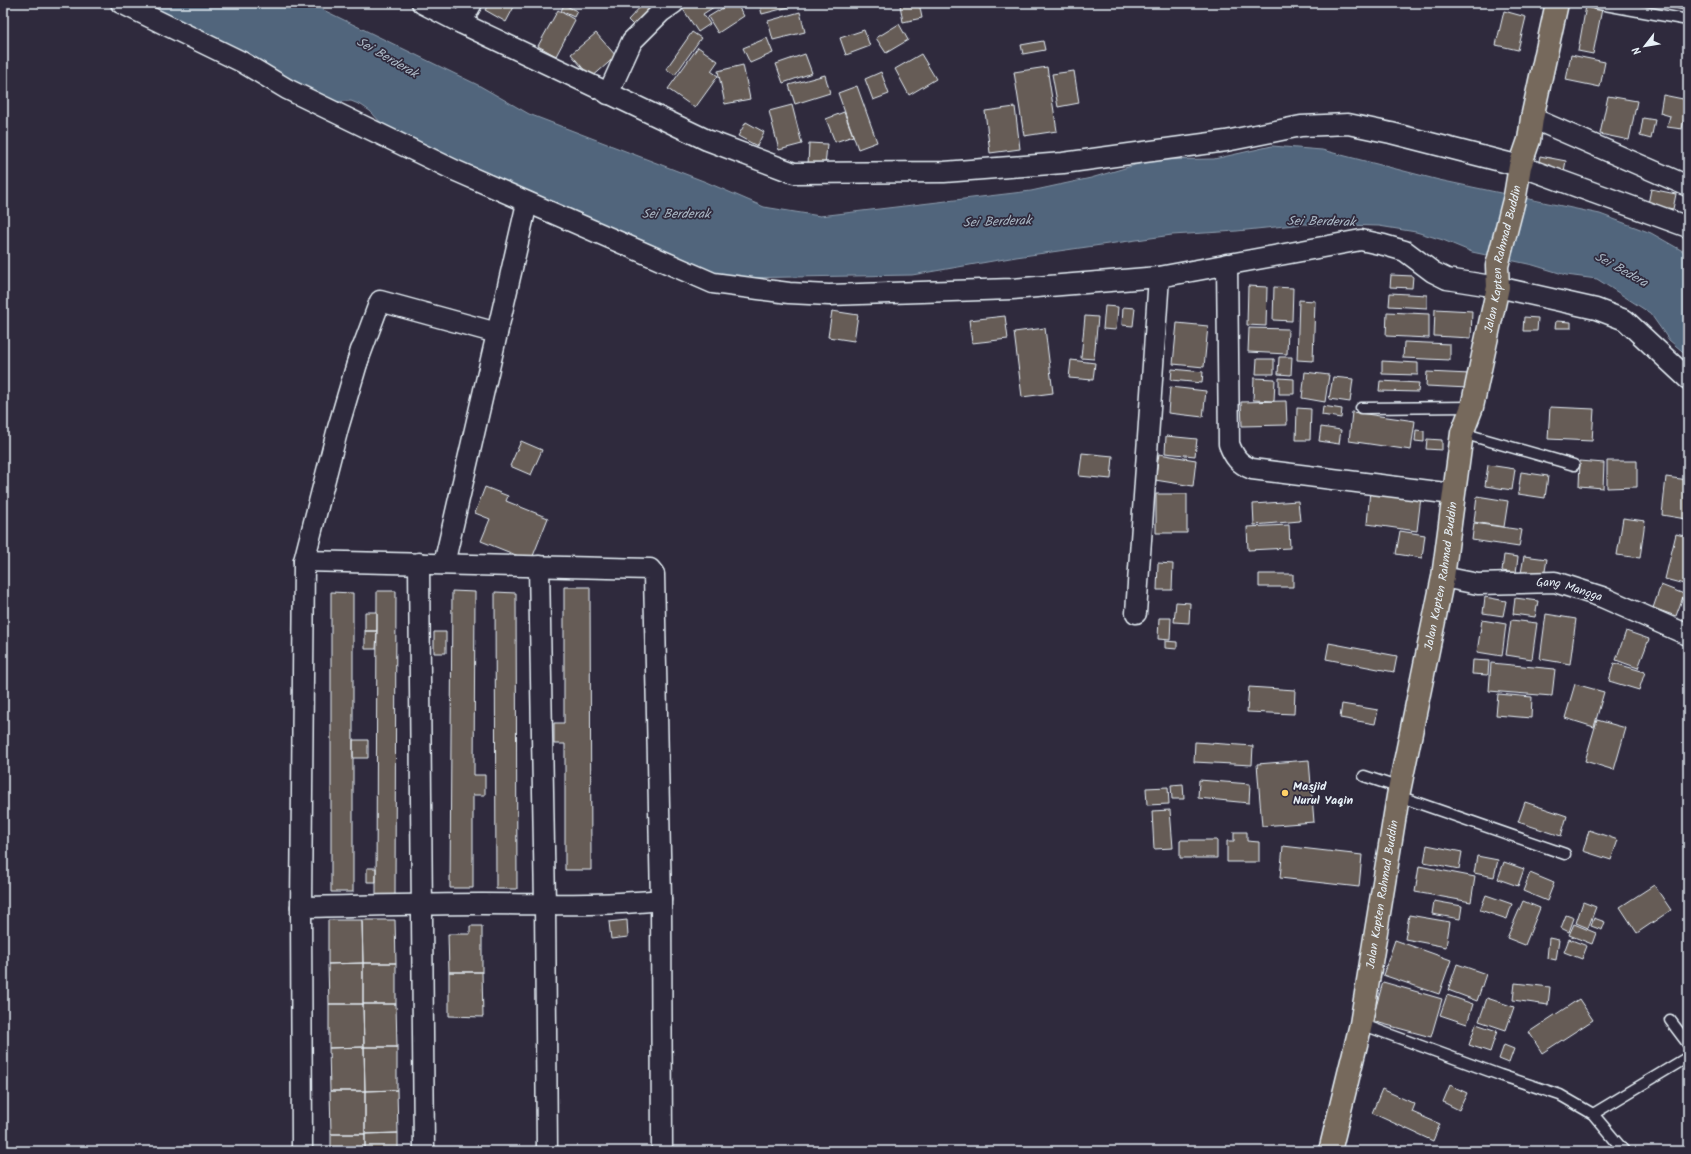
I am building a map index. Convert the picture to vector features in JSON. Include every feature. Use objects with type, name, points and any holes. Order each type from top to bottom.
[{"type":"main road","name":"Jalan Kapten Rahmad Buddin","points":[[1332,1141],[1361,1024],[1399,792],[1443,577],[1462,433],[1472,407],[1520,166],[1529,140],[1532,118],[1557,3]]},
{"type":"street","points":[[121,3],[242,62],[287,89],[454,170],[713,283],[789,293],[829,295],[1012,289],[1159,277],[1361,240],[1406,251],[1433,272],[1447,279],[1497,277],[1625,320],[1688,379]]},
{"type":"street","points":[[422,3],[608,94],[707,140],[794,173],[944,172],[1063,163],[1226,141],[1301,126],[1348,124],[1391,132],[1520,166],[1688,227]]},
{"type":"street","points":[[461,23],[472,3]]},
{"type":"street","points":[[608,94],[632,41],[662,12],[674,3]]},
{"type":"street","points":[[1532,118],[1688,186]]},
{"type":"street","points":[[444,564],[527,202]]},
{"type":"street","points":[[1227,264],[1229,444],[1237,459],[1252,469],[1453,494]]},
{"type":"street","points":[[1136,613],[1159,277]]},
{"type":"street","points":[[302,1151],[301,907],[304,561],[338,428],[359,357],[380,301],[497,333]]},
{"type":"street","points":[[304,561],[650,569],[654,574],[661,900],[662,1151]]},
{"type":"street","points":[[419,563],[424,1151]]},
{"type":"street","points":[[539,566],[545,904],[547,1151]]},
{"type":"street","name":"Gang Mangga","points":[[1443,577],[1478,584],[1556,582],[1602,597],[1688,635]]},
{"type":"street","points":[[301,907],[421,904],[634,903],[661,900]]},
{"type":"lane","points":[[1594,3],[1688,20]]},
{"type":"lane","points":[[1361,408],[1472,407]]},
{"type":"lane","points":[[1462,433],[1574,465]]},
{"type":"lane","points":[[1364,776],[1399,792],[1565,854]]},
{"type":"lane","points":[[1670,1020],[1688,1044]]},
{"type":"lane","points":[[1361,1024],[1500,1075],[1560,1095],[1593,1114],[1624,1151]]},
{"type":"lane","points":[[1593,1114],[1688,1057]]},
{"type":"water","name":"Sei Berderak","points":[[145,3],[309,3],[480,86],[529,114],[706,182],[764,207],[820,216],[1031,191],[1091,178],[1152,160],[1214,159],[1272,146],[1322,150],[1439,180],[1600,214],[1651,233],[1688,254],[1688,356],[1669,340],[1650,313],[1597,279],[1566,275],[1533,265],[1472,252],[1443,240],[1416,232],[1379,226],[1304,224],[1237,231],[1172,235],[1016,257],[912,275],[734,278],[718,276],[699,265],[662,253],[506,184],[425,145],[393,133],[370,111],[361,105],[351,101],[328,102],[318,98],[283,75],[194,38]]},
{"type":"building","points":[[489,3],[516,3],[506,22],[485,10]]},
{"type":"building","points":[[644,3],[655,3],[661,9],[639,31],[628,20]]},
{"type":"building","points":[[686,3],[720,3],[703,14],[710,24],[698,32],[681,6]]},
{"type":"building","points":[[731,3],[736,3],[744,16],[718,33],[708,17]]},
{"type":"building","points":[[759,3],[796,3],[797,5],[762,14]]},
{"type":"building","points":[[907,3],[919,3],[922,18],[903,22],[900,5]]},
{"type":"building","points":[[1650,3],[1688,3],[1688,11]]},
{"type":"building","points":[[564,5],[577,11],[574,17],[561,11]]},
{"type":"building","points":[[1586,6],[1602,9],[1593,54],[1578,51]]},
{"type":"building","points":[[558,10],[575,20],[556,56],[538,46]]},
{"type":"building","points":[[1504,11],[1526,17],[1518,50],[1496,45]]},
{"type":"building","points":[[800,12],[805,32],[773,40],[768,21]]},
{"type":"building","points":[[899,24],[908,40],[886,53],[876,38]]},
{"type":"building","points":[[864,30],[870,46],[846,55],[840,38]]},
{"type":"building","points":[[692,32],[701,38],[675,75],[666,69]]},
{"type":"building","points":[[596,33],[616,56],[591,78],[571,54]]},
{"type":"building","points":[[767,38],[773,53],[750,63],[743,48]]},
{"type":"building","points":[[1043,41],[1045,50],[1023,54],[1021,45]]},
{"type":"building","points":[[698,47],[718,61],[711,71],[718,76],[695,108],[668,89]]},
{"type":"building","points":[[805,54],[812,73],[783,83],[776,64]]},
{"type":"building","points":[[921,54],[936,79],[909,95],[895,69]]},
{"type":"building","points":[[1571,55],[1605,62],[1600,87],[1566,80]]},
{"type":"building","points":[[743,65],[750,99],[725,104],[718,71]]},
{"type":"building","points":[[1047,67],[1057,131],[1024,136],[1014,72]]},
{"type":"building","points":[[1074,71],[1079,103],[1058,107],[1052,74]]},
{"type":"building","points":[[881,72],[889,94],[873,100],[865,79]]},
{"type":"building","points":[[825,75],[830,93],[795,104],[789,85]]},
{"type":"building","points":[[857,86],[877,142],[858,149],[838,93]]},
{"type":"building","points":[[1663,95],[1688,100],[1688,119],[1684,119],[1682,129],[1667,127],[1670,116],[1660,113]]},
{"type":"building","points":[[1608,96],[1637,101],[1629,140],[1600,134]]},
{"type":"building","points":[[792,105],[802,144],[779,150],[769,111]]},
{"type":"building","points":[[1015,107],[1020,149],[990,153],[985,111]]},
{"type":"building","points":[[844,112],[853,136],[835,142],[826,119]]},
{"type":"building","points":[[1643,118],[1655,120],[1651,139],[1640,136]]},
{"type":"building","points":[[746,122],[764,132],[757,146],[738,136]]},
{"type":"building","points":[[809,143],[827,144],[825,167],[808,165]]},
{"type":"building","points":[[1540,156],[1566,161],[1563,176],[1537,171]]},
{"type":"building","points":[[1651,189],[1676,194],[1673,209],[1648,204]]},
{"type":"building","points":[[1391,275],[1413,276],[1412,288],[1390,287]]},
{"type":"building","points":[[1248,286],[1267,287],[1266,326],[1247,325]]},
{"type":"building","points":[[1274,287],[1293,288],[1292,321],[1273,320]]},
{"type":"building","points":[[1390,293],[1427,295],[1427,308],[1389,306]]},
{"type":"building","points":[[1299,300],[1315,301],[1313,361],[1297,360]]},
{"type":"building","points":[[1105,306],[1118,307],[1116,330],[1103,329]]},
{"type":"building","points":[[1123,307],[1135,308],[1133,326],[1122,325]]},
{"type":"building","points":[[1435,309],[1472,311],[1471,338],[1434,336]]},
{"type":"building","points":[[832,311],[858,315],[854,341],[828,337]]},
{"type":"building","points":[[1387,312],[1429,314],[1429,338],[1386,336]]},
{"type":"building","points":[[1005,316],[1008,339],[972,343],[969,320]]},
{"type":"building","points":[[1085,316],[1098,317],[1094,359],[1081,358]]},
{"type":"building","points":[[1524,317],[1538,318],[1537,331],[1523,331]]},
{"type":"building","points":[[1556,321],[1571,322],[1571,328],[1555,328]]},
{"type":"building","points":[[1177,323],[1208,326],[1204,367],[1173,364]]},
{"type":"building","points":[[1045,328],[1053,393],[1022,397],[1014,332]]},
{"type":"building","points":[[1249,328],[1288,329],[1287,354],[1248,352]]},
{"type":"building","points":[[1404,342],[1450,344],[1450,360],[1403,358]]},
{"type":"building","points":[[1279,357],[1292,357],[1291,375],[1278,374]]},
{"type":"building","points":[[1257,359],[1274,359],[1274,374],[1256,374]]},
{"type":"building","points":[[1071,360],[1095,363],[1093,380],[1069,378]]},
{"type":"building","points":[[1382,361],[1418,363],[1418,375],[1382,374]]},
{"type":"building","points":[[1172,369],[1203,372],[1202,383],[1171,380]]},
{"type":"building","points":[[1305,372],[1329,375],[1325,402],[1302,398]]},
{"type":"building","points":[[1427,372],[1470,374],[1469,388],[1426,386]]},
{"type":"building","points":[[1333,377],[1353,379],[1350,402],[1329,399]]},
{"type":"building","points":[[1254,378],[1275,379],[1274,401],[1253,400]]},
{"type":"building","points":[[1279,378],[1294,379],[1294,394],[1279,394]]},
{"type":"building","points":[[1380,381],[1419,383],[1418,392],[1379,391]]},
{"type":"building","points":[[1170,387],[1206,391],[1203,417],[1168,413]]},
{"type":"building","points":[[1286,401],[1287,425],[1242,426],[1241,402]]},
{"type":"building","points":[[1323,406],[1342,409],[1341,418],[1322,415]]},
{"type":"building","points":[[1550,407],[1594,409],[1592,441],[1548,439]]},
{"type":"building","points":[[1297,408],[1311,409],[1310,440],[1296,440]]},
{"type":"building","points":[[1352,412],[1415,421],[1411,450],[1349,441]]},
{"type":"building","points":[[1321,427],[1341,430],[1339,444],[1319,441]]},
{"type":"building","points":[[1416,430],[1424,431],[1424,442],[1415,441]]},
{"type":"building","points":[[1166,436],[1197,439],[1195,456],[1165,453]]},
{"type":"building","points":[[1427,439],[1442,440],[1442,450],[1426,449]]},
{"type":"building","points":[[521,441],[542,450],[531,475],[510,466]]},
{"type":"building","points":[[1082,453],[1113,456],[1111,479],[1079,476]]},
{"type":"building","points":[[1159,454],[1196,460],[1193,486],[1155,480]]},
{"type":"building","points":[[1580,461],[1604,463],[1603,488],[1579,486]]},
{"type":"building","points":[[1607,461],[1637,461],[1637,487],[1607,488]]},
{"type":"building","points":[[1488,465],[1515,469],[1512,490],[1485,486]]},
{"type":"building","points":[[1521,472],[1548,476],[1545,498],[1518,494]]},
{"type":"building","points":[[1666,477],[1688,480],[1686,519],[1662,515]]},
{"type":"building","points":[[485,487],[508,496],[506,501],[548,518],[531,561],[481,541],[490,519],[475,513]]},
{"type":"building","points":[[1370,490],[1421,497],[1417,531],[1367,524]]},
{"type":"building","points":[[1156,494],[1187,494],[1187,533],[1156,533]]},
{"type":"building","points":[[1477,496],[1508,501],[1504,527],[1474,522]]},
{"type":"building","points":[[1298,501],[1300,521],[1254,525],[1253,504]]},
{"type":"building","points":[[1623,518],[1645,521],[1640,558],[1617,555]]},
{"type":"building","points":[[1474,523],[1522,530],[1519,547],[1472,540]]},
{"type":"building","points":[[1289,525],[1290,548],[1248,550],[1247,527]]},
{"type":"building","points":[[1400,531],[1425,535],[1422,558],[1396,554]]},
{"type":"building","points":[[1676,534],[1688,537],[1688,585],[1665,579]]},
{"type":"building","points":[[1504,555],[1518,557],[1516,573],[1502,571]]},
{"type":"building","points":[[1524,556],[1547,559],[1544,577],[1521,573]]},
{"type":"building","points":[[1158,563],[1173,564],[1172,590],[1157,590]]},
{"type":"building","points":[[1259,574],[1293,574],[1293,587],[1259,587]]},
{"type":"building","points":[[1661,585],[1684,594],[1676,616],[1653,608]]},
{"type":"building","points":[[564,587],[590,587],[591,870],[565,870],[565,744],[554,744],[554,723],[564,723]]},
{"type":"building","points":[[377,591],[396,591],[395,897],[376,897]]},
{"type":"building","points":[[452,591],[475,592],[474,775],[485,775],[485,795],[473,795],[473,888],[450,888]]},
{"type":"building","points":[[331,592],[353,593],[353,892],[331,892]]},
{"type":"building","points":[[495,592],[516,593],[517,889],[496,889]]},
{"type":"building","points":[[1485,597],[1506,601],[1503,616],[1483,613]]},
{"type":"building","points":[[1515,598],[1538,601],[1535,617],[1513,614]]},
{"type":"building","points":[[1176,602],[1190,603],[1189,623],[1174,622]]},
{"type":"building","points":[[365,612],[377,612],[377,631],[365,631]]},
{"type":"building","points":[[1546,614],[1576,619],[1570,664],[1540,659]]},
{"type":"building","points":[[1159,618],[1171,618],[1170,640],[1158,639]]},
{"type":"building","points":[[1482,620],[1506,624],[1502,656],[1477,652]]},
{"type":"building","points":[[1511,620],[1537,623],[1532,659],[1506,655]]},
{"type":"building","points":[[365,631],[377,631],[376,649],[365,649]]},
{"type":"building","points":[[1626,631],[1649,639],[1638,668],[1616,660]]},
{"type":"building","points":[[434,632],[446,632],[446,653],[434,653]]},
{"type":"building","points":[[1165,641],[1177,642],[1177,649],[1165,648]]},
{"type":"building","points":[[1329,643],[1397,656],[1394,672],[1326,659]]},
{"type":"building","points":[[1473,660],[1489,661],[1488,675],[1472,674]]},
{"type":"building","points":[[1491,663],[1555,669],[1552,696],[1489,691]]},
{"type":"building","points":[[1614,663],[1645,672],[1639,690],[1609,681]]},
{"type":"building","points":[[1575,684],[1604,692],[1594,727],[1565,718]]},
{"type":"building","points":[[1249,687],[1295,690],[1294,714],[1247,712]]},
{"type":"building","points":[[1498,694],[1532,697],[1531,718],[1496,715]]},
{"type":"building","points":[[1342,704],[1378,710],[1375,724],[1340,718]]},
{"type":"building","points":[[1597,720],[1626,728],[1614,770],[1585,761]]},
{"type":"building","points":[[353,740],[368,740],[368,758],[353,758]]},
{"type":"building","points":[[1195,742],[1253,746],[1252,765],[1194,762]]},
{"type":"building","name":"Masjid Nurul Yaqin","points":[[1309,760],[1314,822],[1262,826],[1257,764]]},
{"type":"building","points":[[1199,780],[1250,784],[1249,803],[1198,798]]},
{"type":"building","points":[[1183,784],[1184,799],[1172,799],[1171,785]]},
{"type":"building","points":[[1168,787],[1169,804],[1147,805],[1146,788]]},
{"type":"building","points":[[1525,802],[1567,816],[1561,836],[1518,822]]},
{"type":"building","points":[[1170,810],[1173,848],[1154,849],[1152,811]]},
{"type":"building","points":[[1589,830],[1618,840],[1611,860],[1583,851]]},
{"type":"building","points":[[1234,832],[1247,832],[1247,841],[1259,842],[1259,862],[1227,862],[1227,841],[1234,841]]},
{"type":"building","points":[[1180,840],[1217,840],[1217,858],[1180,858]]},
{"type":"building","points":[[1427,845],[1462,852],[1459,869],[1424,862]]},
{"type":"building","points":[[1283,846],[1362,855],[1359,887],[1280,878]]},
{"type":"building","points":[[1477,856],[1498,860],[1494,877],[1474,873]]},
{"type":"building","points":[[1504,862],[1524,869],[1518,886],[1498,879]]},
{"type":"building","points":[[1419,866],[1475,877],[1471,902],[1415,892]]},
{"type":"building","points":[[367,868],[376,868],[376,882],[367,882]]},
{"type":"building","points":[[1530,873],[1554,883],[1547,901],[1523,891]]},
{"type":"building","points":[[1654,885],[1671,910],[1637,933],[1620,907]]},
{"type":"building","points":[[1486,895],[1512,904],[1507,919],[1480,910]]},
{"type":"building","points":[[1434,901],[1462,906],[1460,919],[1432,914]]},
{"type":"building","points":[[1523,901],[1540,908],[1525,945],[1507,938]]},
{"type":"building","points":[[1583,902],[1596,907],[1588,928],[1576,923]]},
{"type":"building","points":[[1409,915],[1450,922],[1446,947],[1405,939]]},
{"type":"building","points":[[1566,915],[1574,918],[1569,932],[1561,928]]},
{"type":"building","points":[[1594,918],[1605,922],[1602,930],[1591,926]]},
{"type":"building","points":[[328,920],[362,920],[363,963],[328,964]]},
{"type":"building","points":[[362,920],[395,920],[396,963],[363,963]]},
{"type":"building","points":[[627,920],[628,937],[611,939],[609,922]]},
{"type":"building","points":[[1574,924],[1596,933],[1592,944],[1569,935]]},
{"type":"building","points":[[470,926],[482,926],[482,972],[449,972],[448,934],[470,934]]},
{"type":"building","points":[[1549,938],[1559,940],[1556,960],[1547,958]]},
{"type":"building","points":[[1569,939],[1587,946],[1582,959],[1564,952]]},
{"type":"building","points":[[1395,940],[1451,960],[1439,994],[1383,975]]},
{"type":"building","points":[[363,963],[396,963],[396,1004],[363,1004]]},
{"type":"building","points":[[363,963],[363,1004],[329,1004],[328,964]]},
{"type":"building","points":[[1457,964],[1486,974],[1477,1001],[1448,990]]},
{"type":"building","points":[[449,972],[482,972],[483,1017],[449,1016]]},
{"type":"building","points":[[1383,982],[1442,999],[1431,1037],[1372,1021]]},
{"type":"building","points":[[1515,983],[1550,987],[1548,1005],[1513,1000]]},
{"type":"building","points":[[1447,995],[1473,1004],[1467,1024],[1440,1015]]},
{"type":"building","points":[[1487,998],[1514,1007],[1506,1030],[1479,1021]]},
{"type":"building","points":[[1579,999],[1593,1020],[1542,1053],[1529,1032]]},
{"type":"building","points":[[329,1004],[363,1004],[364,1047],[329,1048]]},
{"type":"building","points":[[363,1004],[396,1004],[397,1047],[364,1047]]},
{"type":"building","points":[[1476,1024],[1497,1031],[1490,1052],[1469,1045]]},
{"type":"building","points":[[1504,1045],[1514,1049],[1509,1063],[1499,1059]]},
{"type":"building","points":[[364,1047],[397,1047],[397,1090],[365,1091]]},
{"type":"building","points":[[364,1047],[365,1091],[330,1091],[329,1048]]},
{"type":"building","points":[[1450,1085],[1467,1093],[1459,1110],[1443,1102]]},
{"type":"building","points":[[1382,1089],[1415,1104],[1412,1112],[1440,1124],[1433,1141],[1372,1113]]},
{"type":"building","points":[[397,1090],[398,1133],[365,1134],[365,1091]]},
{"type":"building","points":[[330,1091],[365,1091],[365,1134],[331,1134]]},
{"type":"building","points":[[398,1133],[398,1151],[365,1151],[365,1134]]},
{"type":"building","points":[[331,1134],[365,1134],[365,1151],[331,1151]]},
{"type":"place","name":"Masjid Nurul Yaqin","points":[[1285,793]]},
{"type":"water label","name":"Sei Bedera","points":[[1621,270]]}]
